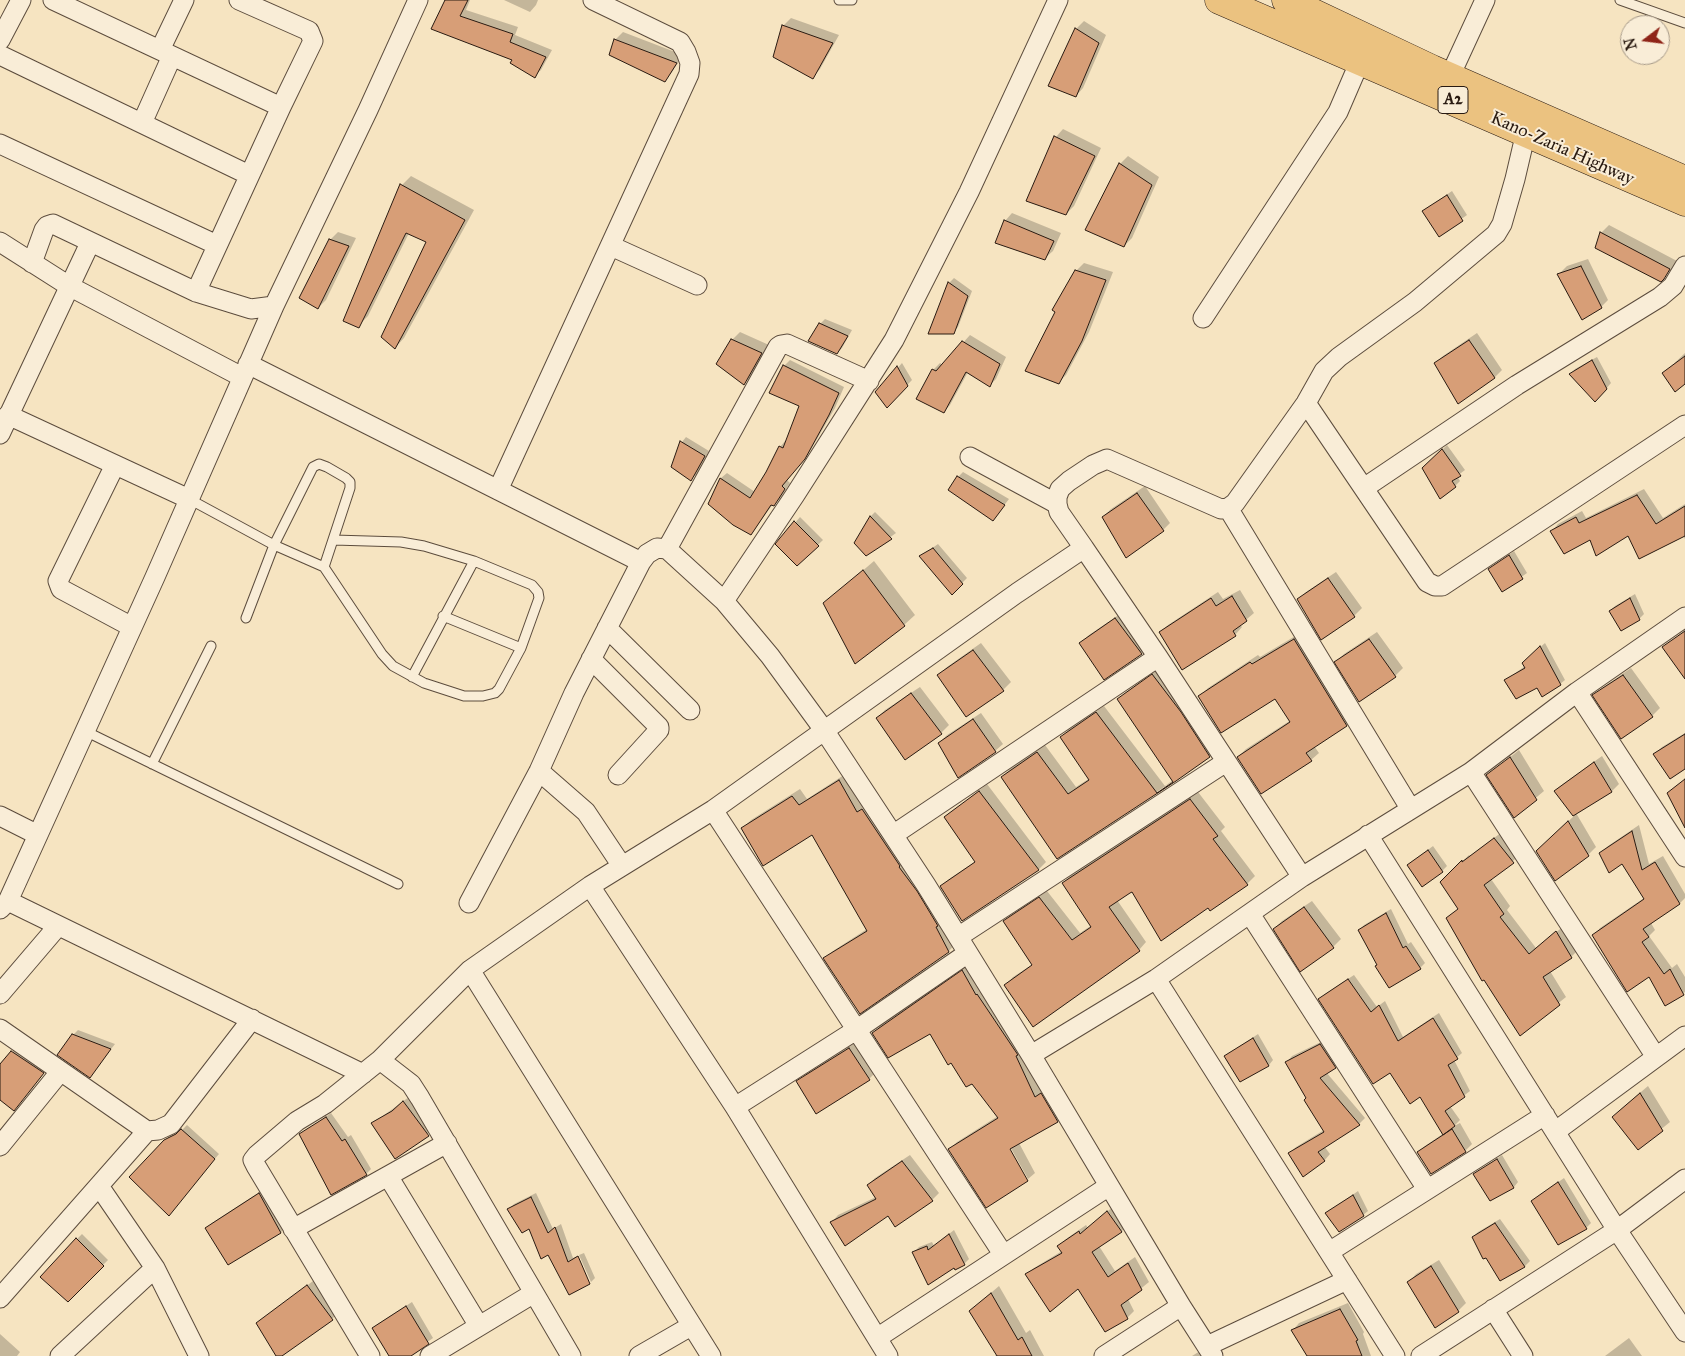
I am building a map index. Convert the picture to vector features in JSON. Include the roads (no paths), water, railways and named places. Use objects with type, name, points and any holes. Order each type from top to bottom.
[{"type":"highway","name":"Kano-Zaria Highway","points":[[1219,0],[1685,202]]},
{"type":"highway","name":"Kano-Zaria Highway","points":[[1286,0],[1450,76],[1685,180]]},
{"type":"street","points":[[0,40],[22,0]]},
{"type":"street","points":[[53,0],[281,107]]},
{"type":"street","points":[[142,123],[184,0]]},
{"type":"street","points":[[196,292],[313,41],[309,31],[239,0]]},
{"type":"street","points":[[498,490],[689,74],[690,63],[680,42],[593,0]]},
{"type":"street","points":[[724,601],[795,495],[894,340],[969,192],[1058,0]]},
{"type":"street","points":[[1450,76],[1485,0]]},
{"type":"street","points":[[363,1074],[58,926],[4,905],[38,835],[132,627],[274,306],[368,110],[413,2]]},
{"type":"street","points":[[0,55],[249,175]]},
{"type":"street","points":[[1203,318],[1338,112],[1360,61]]},
{"type":"street","points":[[1302,877],[1158,657],[1059,512],[1057,497],[1060,489],[1069,481],[1093,465],[1107,460],[1221,508],[1228,508],[1235,503],[1306,403],[1324,371],[1339,357],[1415,302],[1496,234],[1502,224],[1526,132]]},
{"type":"street","points":[[0,144],[217,245]]},
{"type":"street","points":[[32,263],[44,230],[53,224],[196,292],[251,309],[274,306]]},
{"type":"street","points":[[0,242],[69,286],[498,490],[641,562]]},
{"type":"street","points":[[0,434],[90,243]]},
{"type":"street","points":[[611,246],[697,285]]},
{"type":"street","points":[[1364,488],[1517,385],[1660,297],[1674,286],[1685,266]]},
{"type":"street","points":[[667,549],[778,347],[787,344],[868,381]]},
{"type":"street","points":[[1306,403],[1427,582],[1435,586],[1442,586],[1685,425]]},
{"type":"street","points":[[8,415],[188,499]]},
{"type":"street","points":[[970,457],[1057,504]]},
{"type":"street","points":[[115,465],[58,581],[61,589],[132,627]]},
{"type":"street","points":[[1228,508],[1410,808]]},
{"type":"street","points":[[469,903],[539,771],[574,693],[641,562],[647,554],[657,548],[667,549],[724,601],[770,656],[824,730],[963,945],[1210,1351],[1347,1280]]},
{"type":"street","points":[[370,1356],[253,1160],[257,1155],[284,1132],[380,1060],[470,970],[590,886],[713,810],[1017,593],[1084,548]]},
{"type":"street","points":[[1031,1055],[1156,979],[1302,877],[1410,808],[1471,772],[1577,692],[1685,617]]},
{"type":"street","points":[[607,628],[690,710]]},
{"type":"street","points":[[893,835],[1158,657]]},
{"type":"street","points":[[591,659],[659,727],[659,730],[618,775]]},
{"type":"street","points":[[1577,692],[1685,857]]},
{"type":"street","points":[[735,1107],[856,1030],[963,945],[1226,762]]},
{"type":"street","points":[[539,771],[586,812],[622,866]]},
{"type":"street","points":[[1471,772],[1656,1057]]},
{"type":"street","points":[[713,810],[1003,1254]]},
{"type":"street","points":[[0,816],[38,835]]},
{"type":"street","points":[[1368,836],[1617,1230],[1684,1327]]},
{"type":"street","points":[[590,886],[735,1107],[888,1356]]},
{"type":"street","points":[[1250,914],[1427,1190]]},
{"type":"street","points":[[0,994],[58,926]]},
{"type":"street","points":[[470,970],[711,1356]]},
{"type":"street","points":[[1156,979],[1396,1356]]},
{"type":"street","points":[[0,1029],[147,1131],[158,1130],[171,1124],[252,1019]]},
{"type":"street","points":[[1556,1131],[1685,1036]]},
{"type":"street","points":[[380,1060],[411,1084],[571,1356]]},
{"type":"street","points":[[0,1146],[60,1072]]},
{"type":"street","points":[[1329,1252],[1545,1115]]},
{"type":"street","points":[[0,1298],[147,1131]]},
{"type":"street","points":[[293,1229],[446,1143]]},
{"type":"street","points":[[388,1176],[479,1326]]},
{"type":"street","points":[[1421,1356],[1617,1230],[1685,1179]]},
{"type":"street","points":[[99,1186],[155,1268],[199,1356]]},
{"type":"street","points":[[877,1338],[1109,1186]]},
{"type":"street","points":[[60,1356],[155,1268]]},
{"type":"street","points":[[430,1356],[534,1293]]},
{"type":"street","points":[[1104,1356],[1181,1306]]},
{"type":"street","points":[[1493,1309],[1523,1356]]},
{"type":"street","points":[[639,1356],[691,1326]]},
{"type":"lane","points":[[839,0],[852,0]]},
{"type":"lane","points":[[1620,0],[1685,24]]},
{"type":"lane","points":[[246,618],[274,545],[312,467],[319,464],[350,482],[350,488],[324,567]]},
{"type":"lane","points":[[188,499],[274,545],[324,567],[382,654],[393,666],[412,677],[442,690],[464,696],[483,696],[495,693],[499,689],[521,648],[539,598],[538,592],[532,585],[474,561],[424,546],[401,542],[334,540]]},
{"type":"lane","points":[[412,677],[474,561]]},
{"type":"lane","points":[[443,616],[521,648]]},
{"type":"lane","points":[[152,764],[211,646]]},
{"type":"lane","points":[[85,731],[398,884]]}]
